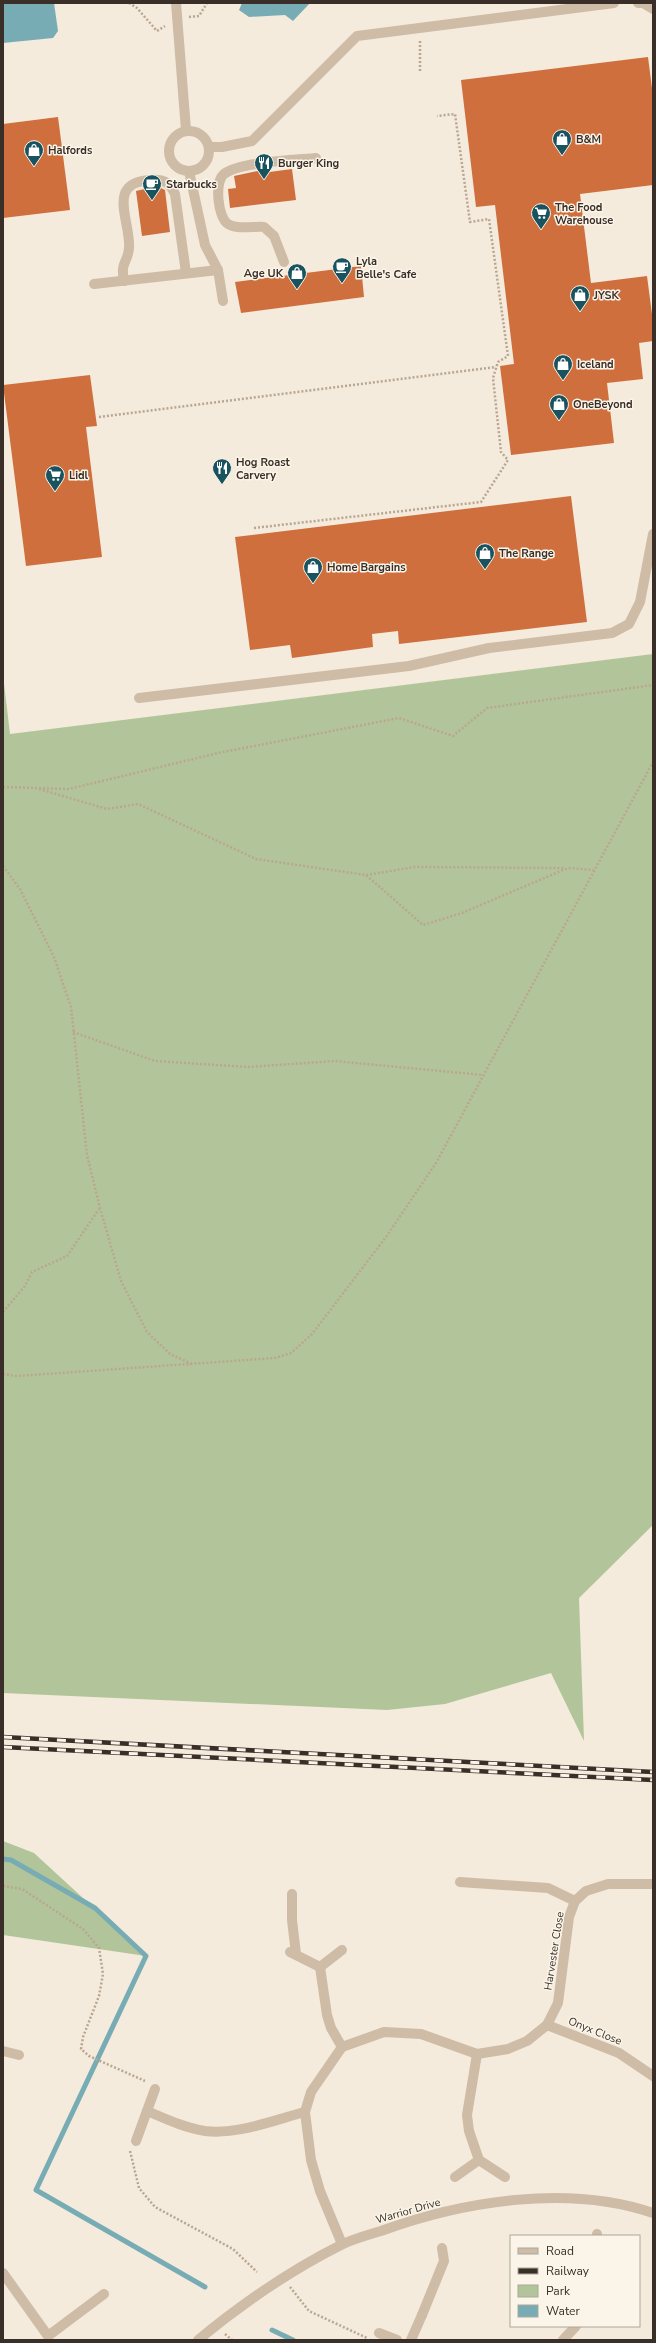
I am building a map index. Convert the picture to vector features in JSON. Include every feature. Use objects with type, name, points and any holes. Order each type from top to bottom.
[{"type":"street","points":[[176,3],[186,130]]},
{"type":"street","points":[[209,147],[222,147],[252,141],[357,36],[614,3]]},
{"type":"street","points":[[638,3],[643,3],[653,9]]},
{"type":"street","points":[[186,130],[198,133],[207,141],[209,147],[206,161],[196,170],[189,171],[177,168],[170,159],[168,153],[171,140],[175,135],[186,130]]},
{"type":"street","points":[[284,262],[274,236],[264,227],[237,227],[227,224],[222,216],[217,187],[222,174],[237,167],[316,158]]},
{"type":"street","points":[[189,171],[205,246],[218,270],[224,301]]},
{"type":"street","points":[[124,281],[122,268],[129,249],[123,201],[125,191],[133,184],[143,180],[160,179],[169,183],[175,194],[186,273]]},
{"type":"street","points":[[94,284],[218,270]]},
{"type":"street","points":[[139,698],[409,666],[489,648],[612,633],[629,624],[640,602],[653,534]]},
{"type":"street","name":"Harvester Close","points":[[460,1882],[548,1888],[575,1901]]},
{"type":"street","name":"Harvester Close","points":[[477,2054],[508,2048],[527,2041],[547,2025],[558,2002],[562,1981],[569,1917],[575,1901],[586,1891],[608,1884],[653,1884]]},
{"type":"street","points":[[292,1894],[293,1953],[320,1967]]},
{"type":"street","points":[[320,1967],[342,1950]]},
{"type":"street","points":[[320,1967],[327,2016],[331,2028],[342,2047]]},
{"type":"street","name":"Onyx Close","points":[[547,2025],[619,2053],[653,2076]]},
{"type":"street","points":[[342,2244],[320,2191],[311,2160],[305,2112],[312,2092],[342,2047],[384,2032],[405,2032],[421,2034],[477,2054],[467,2115],[468,2131],[479,2160],[505,2177]]},
{"type":"street","points":[[3,2050],[20,2055]]},
{"type":"street","points":[[136,2141],[155,2089]]},
{"type":"street","points":[[147,2111],[175,2123],[206,2131],[239,2129],[305,2112]]},
{"type":"street","points":[[455,2177],[479,2160]]},
{"type":"street","name":"Warrior Drive","points":[[198,2340],[242,2304],[283,2277],[342,2244],[412,2220],[487,2203],[532,2199],[594,2200],[653,2213]]},
{"type":"street","points":[[411,2340],[444,2261],[442,2248]]},
{"type":"street","points":[[3,2273],[48,2336],[104,2294]]},
{"type":"street","points":[[563,2340],[575,2327]]},
{"type":"street","points":[[375,2337],[397,2340]]},
{"type":"path","points":[[419,28],[422,54],[420,71]]},
{"type":"path","points":[[254,528],[481,502],[508,460],[501,452],[493,378],[498,362],[508,356],[489,219],[470,222],[455,114],[437,116]]},
{"type":"path","points":[[100,417],[496,366]]},
{"type":"path","points":[[3,787],[69,789],[218,753],[399,718],[453,736],[487,708],[653,684]]},
{"type":"path","points":[[3,1374],[17,1376],[275,1358],[291,1353],[312,1334],[386,1237],[436,1163],[653,762]]},
{"type":"path","points":[[35,788],[107,809],[138,804],[256,859],[366,875],[415,867],[568,868],[594,870]]},
{"type":"path","points":[[3,866],[20,889],[54,956],[70,1007],[86,1155],[122,1281],[147,1332],[170,1354],[193,1364]]},
{"type":"path","points":[[366,875],[423,924],[462,913],[568,868]]},
{"type":"path","points":[[73,1032],[155,1061],[248,1068],[335,1061],[484,1075]]},
{"type":"path","points":[[3,1312],[26,1286],[32,1272],[67,1256],[100,1208]]},
{"type":"path","points":[[3,1886],[22,1889],[83,1929],[99,1948],[103,1974],[100,1996],[83,2038],[82,2049],[89,2056],[149,2083],[155,2089]]},
{"type":"path","points":[[136,2141],[128,2144],[139,2188],[155,2207],[233,2249],[257,2272]]},
{"type":"path","points":[[283,2277],[309,2312],[375,2337]]},
{"type":"green space","points":[[653,654],[653,1525],[579,1598],[584,1741],[551,1673],[445,1704],[387,1710],[3,1693],[3,675],[10,734]]},
{"type":"green space","points":[[3,1841],[34,1853],[146,1956],[3,1935]]},
{"type":"water","points":[[3,3],[54,3],[58,31],[53,38],[3,43]]},
{"type":"water","points":[[242,3],[310,3],[293,21],[285,15],[249,17],[239,10]]},
{"type":"building","points":[[648,57],[653,96],[653,185],[580,194],[591,283],[647,276],[653,322],[653,341],[639,343],[643,379],[607,383],[614,443],[511,455],[500,366],[514,364],[495,205],[476,207],[461,80]]},
{"type":"building","name":"Halfords","points":[[58,117],[70,210],[3,218],[3,124]]},
{"type":"building","name":"Burger King","points":[[292,169],[296,200],[230,208],[228,189],[236,188],[234,176],[262,170],[262,173]]},
{"type":"building","name":"Starbucks","points":[[157,186],[165,190],[170,232],[142,236],[136,191]]},
{"type":"building","points":[[361,266],[364,297],[241,313],[235,282]]},
{"type":"building","name":"Lidl","points":[[90,375],[97,426],[86,427],[102,557],[26,566],[3,385]]},
{"type":"building","points":[[571,496],[587,622],[399,644],[398,631],[372,634],[373,647],[292,658],[290,645],[250,650],[235,537]]},
{"type":"waterway","points":[[3,1859],[11,1860],[95,1908],[146,1956],[36,2190],[205,2287]]},
{"type":"waterway","points":[[272,2330],[293,2340]]},
{"type":"railway","points":[[3,1737],[653,1772]]},
{"type":"railway","points":[[3,1747],[653,1780]]},
{"type":"place","name":"B&M","points":[[562,156]]},
{"type":"place","name":"Halfords","points":[[34,167]]},
{"type":"place","name":"Burger King","points":[[264,180]]},
{"type":"place","name":"Starbucks","points":[[152,201]]},
{"type":"place","name":"The Food Warehouse","points":[[541,230]]},
{"type":"place","name":"Lyla Belle's Cafe","points":[[342,284]]},
{"type":"place","name":"Age UK","points":[[297,290]]},
{"type":"place","name":"JYSK","points":[[580,312]]},
{"type":"place","name":"Iceland","points":[[563,381]]},
{"type":"place","name":"OneBeyond","points":[[559,421]]},
{"type":"place","name":"Hog Roast Carvery","points":[[222,485]]},
{"type":"place","name":"Lidl","points":[[55,492]]},
{"type":"place","name":"The Range","points":[[485,570]]},
{"type":"place","name":"Home Bargains","points":[[313,584]]}]
